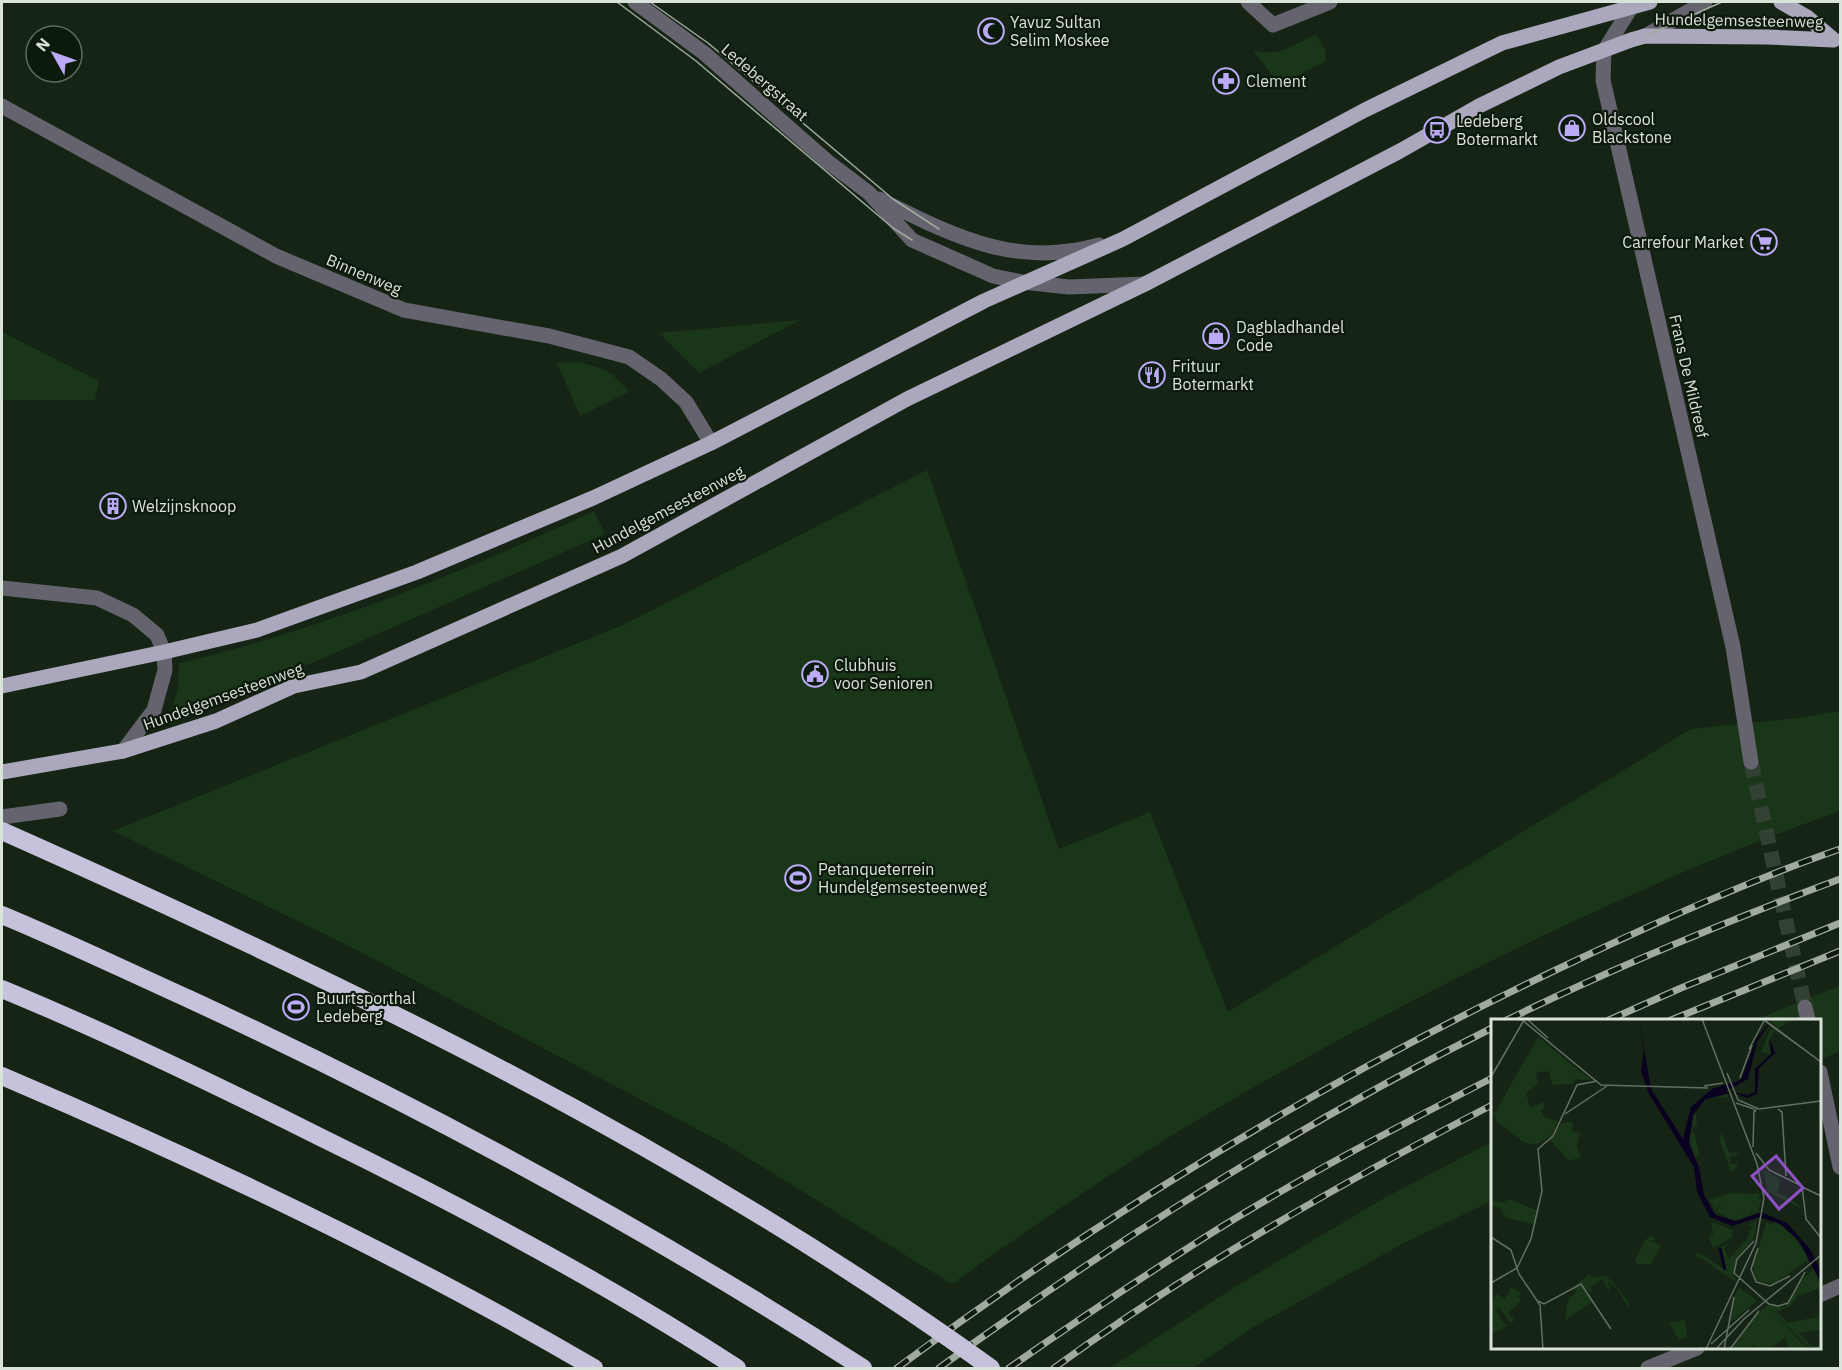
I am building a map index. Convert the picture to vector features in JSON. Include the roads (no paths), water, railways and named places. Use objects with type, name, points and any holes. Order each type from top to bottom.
[{"type":"highway","points":[[2,831],[157,900],[334,984],[450,1041],[606,1125],[749,1208],[866,1283],[991,1368]]},
{"type":"highway","points":[[2,915],[51,935],[263,1034],[434,1118],[712,1273],[863,1368]]},
{"type":"highway","points":[[2,989],[226,1090],[408,1180],[545,1254],[737,1368]]},
{"type":"highway","points":[[2,1076],[264,1193],[525,1329],[594,1368]]},
{"type":"main road","points":[[2,686],[257,630],[417,572],[593,498],[711,443],[1022,282],[1123,239],[1365,110],[1502,43],[1650,2]]},
{"type":"main road","name":"Hundelgemsesteenweg","points":[[1781,2],[1807,17],[1837,42]]},
{"type":"main road","name":"Hundelgemsesteenweg","points":[[2,772],[123,751],[216,721],[294,686],[361,672],[622,556],[907,399],[1145,284],[1400,151],[1479,106],[1559,67],[1645,36],[1767,37],[1837,42]]},
{"type":"street","name":"Ledebergstraat","points":[[635,2],[704,53],[828,162],[869,193],[939,229],[996,249],[1052,254],[1085,249],[1123,239]]},
{"type":"street","points":[[1248,2],[1273,25],[1330,2]]},
{"type":"street","points":[[1645,36],[1705,2]]},
{"type":"street","points":[[1604,51],[1632,6]]},
{"type":"street","name":"Frans De Mildreef","points":[[1604,51],[1603,80],[1733,647],[1751,762]]},
{"type":"street","name":"Binnenweg","points":[[2,106],[276,256],[404,310],[549,336],[629,357],[661,379],[686,402],[711,443]]},
{"type":"street","name":"Ledebergstraat","points":[[869,193],[912,240],[993,276],[1022,282]]},
{"type":"street","points":[[1022,282],[1069,286],[1145,284]]},
{"type":"street","points":[[2,588],[97,598],[133,615],[157,635],[164,652]]},
{"type":"street","name":"Hundelgemsesteenweg","points":[[123,751],[154,710],[165,670],[164,652]]},
{"type":"street","points":[[2,817],[60,809]]},
{"type":"street","points":[[1821,1077],[1840,1167]]},
{"type":"street","points":[[1821,1294],[1840,1286]]},
{"type":"street","points":[[1648,1368],[1691,1349]]},
{"type":"tunnel","points":[[1751,762],[1805,1007]]},
{"type":"tram line","points":[[617,2],[696,61],[893,228],[912,240]]},
{"type":"tram line","points":[[650,2],[708,43],[893,199],[939,229]]},
{"type":"tram line","points":[[1645,36],[1722,2]]},
{"type":"railway","points":[[897,1368],[1055,1256],[1136,1203],[1302,1102],[1473,1011],[1629,935],[1699,904],[1840,849]]},
{"type":"railway","points":[[1509,1019],[1672,945],[1840,879]]},
{"type":"railway","points":[[1611,1019],[1840,923]]},
{"type":"railway","points":[[1673,1019],[1840,951]]},
{"type":"railway","points":[[939,1368],[1072,1275],[1208,1187],[1348,1104],[1491,1029]]},
{"type":"railway","points":[[1009,1368],[1134,1283],[1244,1213],[1350,1153],[1491,1079]]},
{"type":"railway","points":[[1054,1368],[1213,1261],[1323,1196],[1491,1106]]},
{"type":"place","name":"Yavuz Sultan Selim Moskee","points":[[991,31]]},
{"type":"place","name":"Clement","points":[[1226,81]]},
{"type":"place","name":"Oldscool Blackstone","points":[[1572,128]]},
{"type":"place","name":"Ledeberg Botermarkt","points":[[1437,130]]},
{"type":"place","name":"Carrefour Market","points":[[1764,242]]},
{"type":"place","name":"Dagbladhandel Code","points":[[1216,336]]},
{"type":"place","name":"Frituur Botermarkt","points":[[1152,375]]},
{"type":"place","name":"Welzijnsknoop","points":[[113,506]]},
{"type":"place","name":"Clubhuis voor Senioren","points":[[815,674]]},
{"type":"place","name":"Petanqueterrein Hundelgemsesteenweg","points":[[798,878]]},
{"type":"place","name":"Buurtsporthal Ledeberg","points":[[296,1007]]}]
